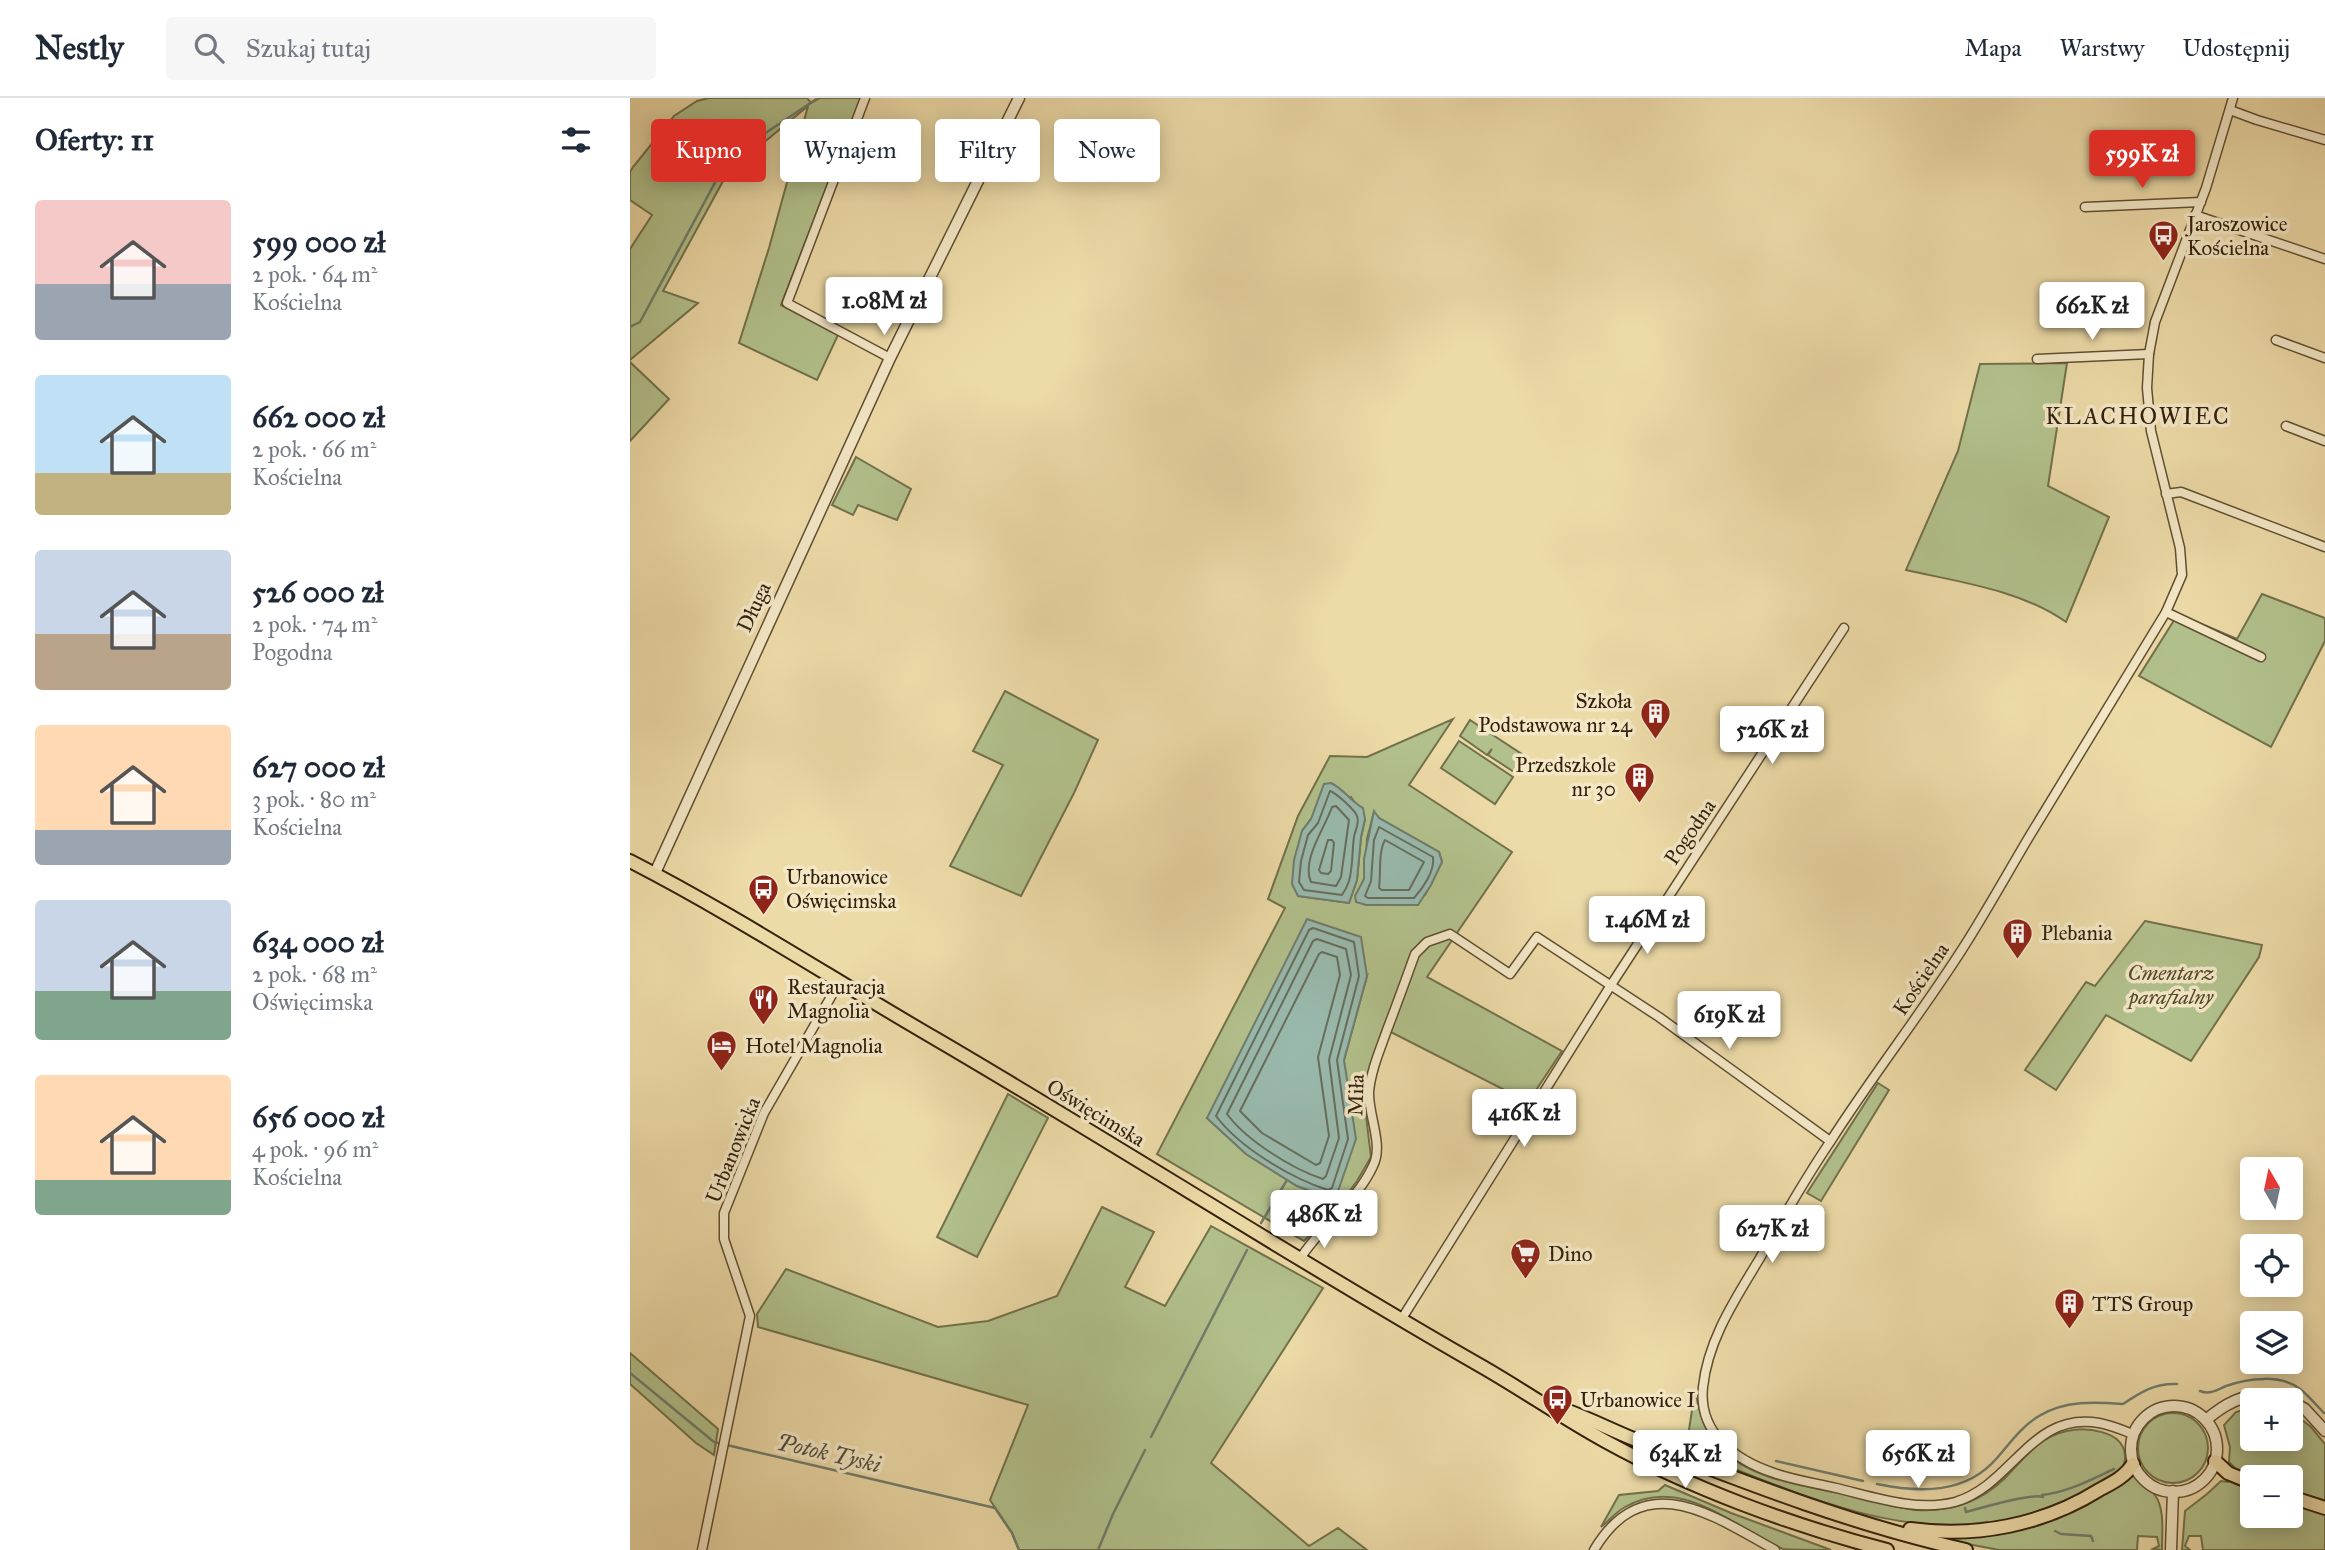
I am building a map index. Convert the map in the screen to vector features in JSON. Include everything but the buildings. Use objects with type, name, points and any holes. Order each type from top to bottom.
[{"type":"highway","name":"Oświęcimska","points":[[630,861],[755,929],[1604,1441],[1656,1467],[1737,1501],[1838,1537]]},
{"type":"highway","name":"Oświęcimska","points":[[1540,1401],[1746,1483],[1865,1522]]},
{"type":"highway","points":[[2215,1461],[2228,1473],[2240,1478]]},
{"type":"highway","points":[[1865,1522],[1934,1532],[1985,1530],[2013,1525],[2042,1518],[2069,1507],[2124,1476],[2133,1464]]},
{"type":"highway","points":[[2303,1501],[2325,1508]]},
{"type":"highway","points":[[1865,1522],[1966,1550]]},
{"type":"highway","points":[[1838,1537],[1860,1550]]},
{"type":"highway","points":[[1838,1537],[1887,1550]]},
{"type":"street","points":[[865,98],[787,303],[890,358]]},
{"type":"street","name":"Długa","points":[[655,873],[890,358],[1019,98]]},
{"type":"street","name":"Kościelna","points":[[2133,1434],[2098,1422],[2058,1426],[2035,1439],[1997,1478],[1979,1492],[1951,1503],[1929,1505],[1887,1500],[1788,1477],[1753,1465],[1725,1447],[1709,1425],[1703,1406],[1703,1384],[1722,1323],[1830,1141],[1964,947],[2166,612],[2182,575],[2180,548],[2148,409],[2149,354],[2155,322],[2196,215],[2233,98]]},
{"type":"street","points":[[2230,110],[2325,140]]},
{"type":"street","points":[[2085,207],[2200,202]]},
{"type":"street","points":[[2196,215],[2325,259]]},
{"type":"street","points":[[2276,340],[2325,358]]},
{"type":"street","points":[[2037,359],[2149,354]]},
{"type":"street","points":[[2286,426],[2325,441]]},
{"type":"street","points":[[2166,494],[2181,492],[2325,547]]},
{"type":"street","points":[[2166,612],[2261,657]]},
{"type":"street","name":"Pogodna","points":[[1401,1320],[1611,985],[1844,628]]},
{"type":"street","name":"Miła","points":[[1300,1259],[1315,1237],[1361,1187],[1374,1166],[1376,1144],[1369,1092],[1375,1063],[1415,954],[1427,942],[1450,934],[1510,974],[1537,937],[1611,985]]},
{"type":"street","name":"Urbanowicka","points":[[702,1550],[750,1316],[724,1240],[724,1213],[764,1113],[840,981]]},
{"type":"street","points":[[1611,985],[1830,1141]]},
{"type":"street","points":[[2206,1420],[2233,1400],[2240,1398]]},
{"type":"street","points":[[2165,1406],[2187,1408],[2206,1420],[2216,1439],[2215,1461],[2203,1480],[2194,1486],[2173,1491],[2153,1486],[2138,1473],[2131,1454],[2133,1434],[2146,1416],[2165,1406]]},
{"type":"street","points":[[2303,1408],[2325,1431]]},
{"type":"street","points":[[2171,1550],[2173,1491]]},
{"type":"street","points":[[1594,1550],[1612,1526],[1630,1512],[1647,1505],[1669,1503],[1703,1511],[1775,1550]]},
{"type":"green space","points":[[709,98],[807,98],[811,103],[820,98],[861,98],[853,119],[804,119],[808,106],[792,119],[780,119],[780,129],[766,141],[766,119],[672,119],[697,101]]},
{"type":"green space","points":[[651,145],[651,182],[723,182],[663,291],[698,303],[630,360],[630,249],[652,215],[630,200],[630,172]]},
{"type":"green space","points":[[787,182],[829,182],[781,305],[838,335],[817,380],[739,343]]},
{"type":"green space","points":[[630,362],[669,399],[630,441]]},
{"type":"green space","points":[[2067,363],[2048,486],[2109,517],[2066,622],[2010,595],[1906,570],[1958,451],[1980,364]]},
{"type":"green space","points":[[856,457],[911,489],[897,520],[858,505],[853,515],[832,505]]},
{"type":"green space","points":[[2262,594],[2325,618],[2325,641],[2271,747],[2139,676],[2178,614],[2237,639]]},
{"type":"green space","points":[[1005,691],[1098,740],[1021,896],[950,866],[1003,765],[973,751]]},
{"type":"green space","points":[[1453,719],[1409,785],[1512,852],[1427,977],[1562,1051],[1528,1102],[1383,1028],[1364,1099],[1371,1157],[1336,1209],[1304,1241],[1157,1154],[1285,908],[1268,899],[1298,816],[1330,756],[1367,757]],"holes":[[[1351,797],[1365,819],[1357,880],[1349,903],[1298,896],[1302,831],[1311,819]],[[1374,812],[1379,818],[1439,852],[1442,862],[1425,895],[1361,886],[1365,879],[1367,839]],[[1367,976],[1344,1060],[1297,1186],[1246,1154],[1207,1118]]]},
{"type":"green space","points":[[1470,720],[1528,758],[1517,774],[1488,755],[1492,749],[1487,755],[1460,736]]},
{"type":"green space","points":[[1459,741],[1513,777],[1495,804],[1441,768]]},
{"type":"green space","name":"Cmentarz parafialny","points":[[2145,921],[2262,945],[2259,957],[2191,1061],[2106,1015],[2056,1090],[2025,1070],[2086,982],[2095,986]]},
{"type":"green space","points":[[1878,1083],[1889,1090],[1821,1201],[1807,1193]]},
{"type":"green space","points":[[1008,1094],[1048,1118],[977,1257],[937,1237]]},
{"type":"green space","points":[[1102,1207],[1154,1232],[1125,1287],[1165,1306],[1211,1226],[1323,1288],[1211,1463],[1309,1546],[1338,1528],[1367,1550],[1019,1550],[1012,1533],[990,1500],[1028,1405],[758,1327],[757,1314],[786,1269],[938,1327],[988,1321],[1057,1296]]},
{"type":"green space","points":[[630,1353],[718,1429],[714,1455],[696,1443],[630,1384]]},
{"type":"green space","points":[[1694,1397],[1714,1442],[1746,1467],[1797,1485],[1916,1510],[1952,1507],[1985,1494],[2032,1450],[2048,1438],[2067,1431],[2093,1430],[2111,1435],[2123,1447],[2125,1460],[2119,1472],[2109,1479],[2055,1505],[2016,1518],[1988,1525],[1987,1522],[1949,1525],[1910,1523],[1832,1504],[1682,1448],[1689,1430]]},
{"type":"green space","points":[[2240,1411],[2240,1451],[2303,1451],[2303,1421],[2311,1427],[2325,1444],[2325,1502],[2303,1496],[2303,1465],[2240,1465],[2240,1473],[2233,1470],[2234,1467],[2229,1462],[2230,1447],[2224,1425]]},
{"type":"green space","points":[[2180,1413],[2193,1419],[2202,1428],[2206,1434],[2206,1462],[2198,1473],[2187,1481],[2166,1483],[2148,1473],[2140,1462],[2138,1441],[2148,1423],[2159,1415]]},
{"type":"green space","points":[[2135,1475],[2153,1492],[2158,1501],[2162,1521],[2162,1550],[2153,1549],[2159,1546],[2157,1537],[2138,1536],[2137,1550],[1999,1550],[1936,1538],[2088,1502]]},
{"type":"green space","points":[[2230,1479],[2240,1483],[2240,1528],[2303,1528],[2303,1506],[2325,1512],[2325,1550],[2203,1550],[2201,1536],[2189,1536],[2185,1546],[2190,1550],[2182,1550],[2185,1511],[2221,1481],[2228,1482]]},
{"type":"green space","points":[[1665,1485],[1831,1550],[1783,1549],[1707,1508],[1687,1500],[1667,1497],[1646,1498],[1625,1507],[1601,1527],[1619,1495],[1658,1491]]},
{"type":"water","points":[[1331,783],[1363,808],[1365,819],[1357,880],[1349,903],[1298,896],[1292,884],[1294,860],[1302,831],[1311,819],[1324,784]]},
{"type":"water","points":[[1374,811],[1379,818],[1439,852],[1442,862],[1418,905],[1366,905],[1356,902],[1355,896],[1364,879],[1364,859]]},
{"type":"water","points":[[1307,919],[1361,937],[1367,976],[1344,1060],[1356,1139],[1335,1200],[1297,1186],[1246,1154],[1207,1118]]},
{"type":"waterway","points":[[630,327],[640,322],[725,164],[818,98]]},
{"type":"waterway","points":[[1261,1223],[1287,1180]]},
{"type":"waterway","points":[[1151,1437],[1247,1250]]},
{"type":"waterway","name":"Potok Tyski","points":[[630,1373],[714,1442],[995,1508],[1012,1533],[1019,1550]]},
{"type":"waterway","points":[[2200,1391],[2210,1392],[2244,1381],[2274,1379],[2300,1389],[2324,1413]]},
{"type":"waterway","points":[[1877,1484],[1910,1489],[1942,1488],[1957,1484],[1985,1470],[2016,1435],[2049,1411],[2080,1403],[2123,1404],[2148,1389],[2177,1384]]},
{"type":"waterway","points":[[1098,1550],[1145,1450]]},
{"type":"waterway","points":[[1776,1461],[1863,1481]]},
{"type":"waterway","points":[[2042,1495],[2070,1488],[2114,1469]]},
{"type":"waterway","points":[[1965,1508],[1966,1512],[2018,1499],[2043,1497]]},
{"type":"waterway","points":[[2055,1531],[2061,1534],[2091,1536],[2093,1541]]},
{"type":"place","name":"Jaroszowice Kościelna","points":[[2164,263]]},
{"type":"place","name":"Szkoła Podstawowa nr 24","points":[[1655,740]]},
{"type":"place","name":"Przedszkole nr 30","points":[[1639,804]]},
{"type":"place","name":"Urbanowice Oświęcimska","points":[[763,916]]},
{"type":"place","name":"Plebania","points":[[2018,960]]},
{"type":"place","name":"Restauracja Magnolia","points":[[764,1026]]},
{"type":"place","name":"Hotel Magnolia","points":[[722,1073]]},
{"type":"place","name":"Dino","points":[[1525,1281]]},
{"type":"place","name":"TTS Group","points":[[2069,1331]]},
{"type":"place","name":"Urbanowice I","points":[[1557,1427]]},
{"type":"district","name":"KLACHOWIEC","points":[[2138,416]]}]
